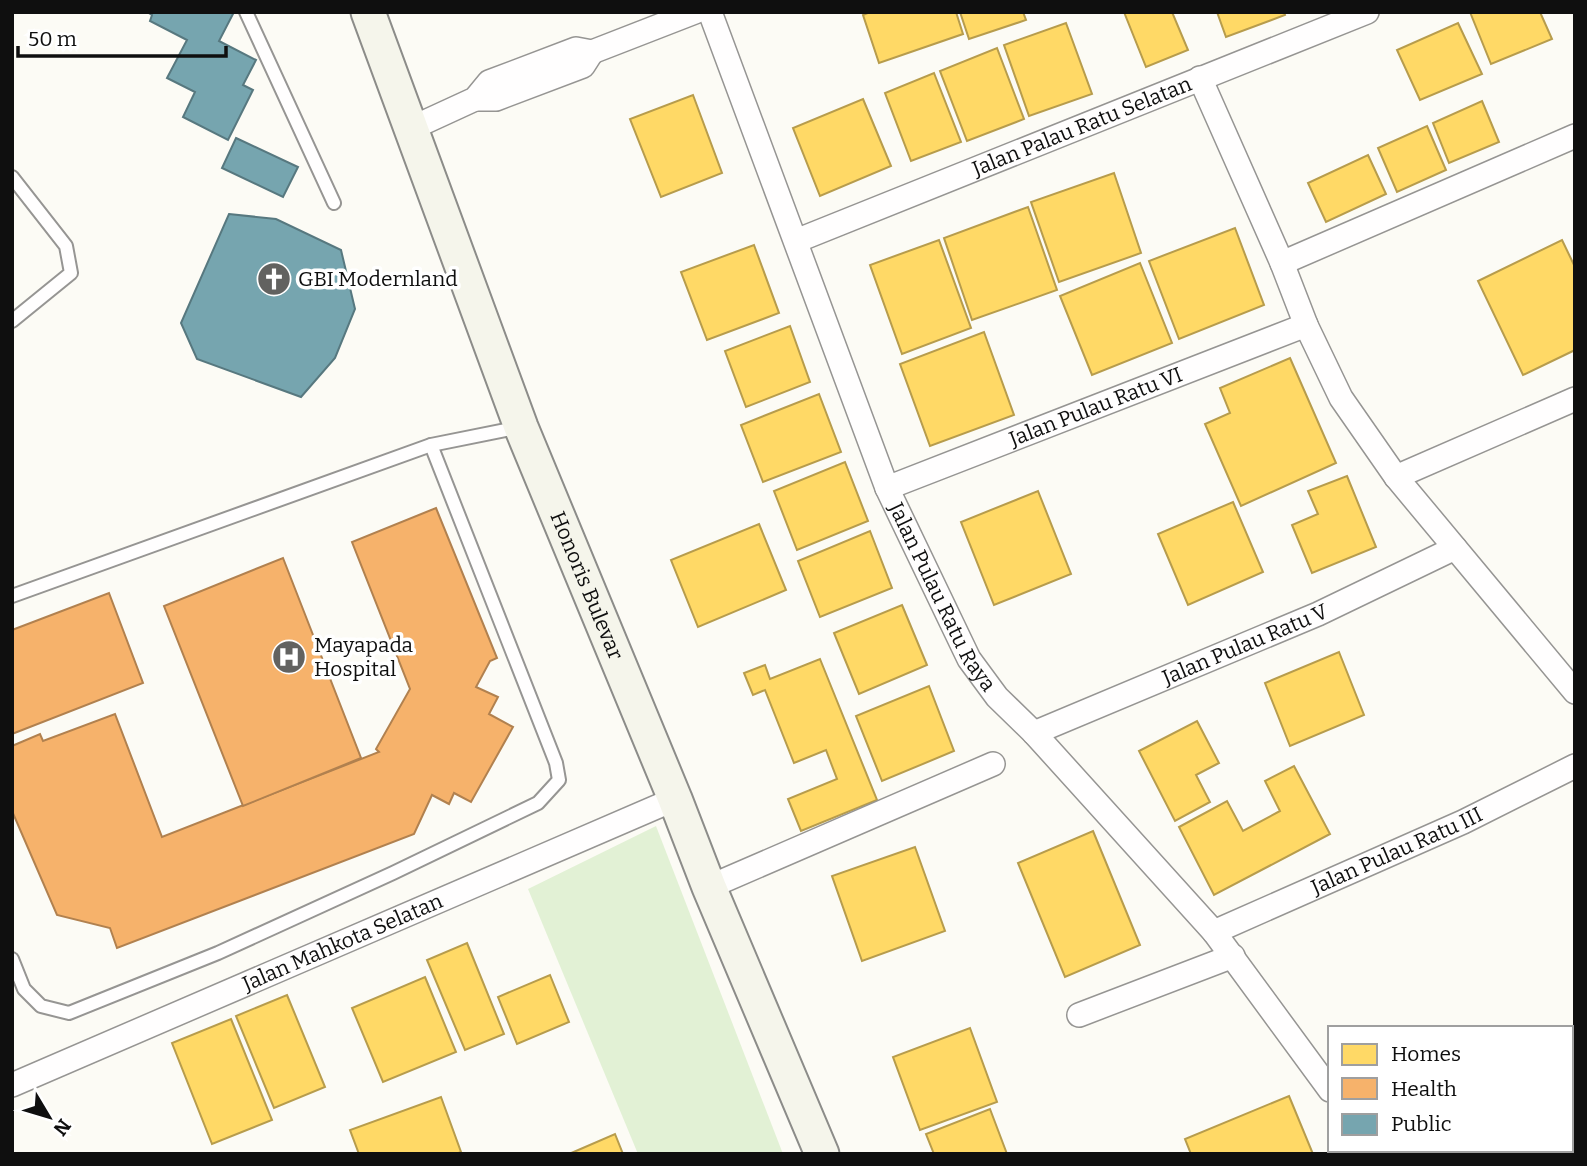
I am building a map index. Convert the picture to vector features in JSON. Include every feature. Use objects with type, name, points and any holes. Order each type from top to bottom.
[{"type":"street","name":"Honoris Bulevar","points":[[368,12],[521,427],[709,887],[822,1154]]},
{"type":"street","points":[[412,128],[475,99],[489,82],[576,49],[592,52],[695,12]]},
{"type":"street","name":"Jalan Pulau Ratu Raya","points":[[710,12],[887,488],[969,659],[997,697],[1034,733],[1214,932],[1328,1087]]},
{"type":"street","name":"Jalan Palau Ratu Selatan","points":[[796,241],[1367,12]]},
{"type":"street","points":[[1199,78],[1282,263],[1306,325],[1341,398],[1396,477],[1575,692]]},
{"type":"street","points":[[1282,263],[1575,136]]},
{"type":"street","name":"Jalan Pulau Ratu VI","points":[[887,488],[1306,325]]},
{"type":"street","points":[[1396,477],[1575,399]]},
{"type":"street","name":"Jalan Pulau Ratu V","points":[[1034,733],[1318,614],[1455,548]]},
{"type":"street","points":[[709,887],[993,764]]},
{"type":"street","name":"Jalan Pulau Ratu III","points":[[1214,932],[1463,822],[1575,766]]},
{"type":"street","name":"Jalan Mahkota Selatan","points":[[12,1085],[675,799]]},
{"type":"street","points":[[1079,1015],[1233,956]]},
{"type":"lane","points":[[246,12],[334,203]]},
{"type":"lane","points":[[12,177],[66,246],[71,272],[12,321]]},
{"type":"lane","points":[[12,596],[431,445],[521,427]]},
{"type":"lane","points":[[12,959],[24,989],[41,1006],[69,1013],[218,953],[393,873],[538,803],[549,793],[559,780],[556,763],[431,445]]},
{"type":"green space","points":[[656,826],[783,1154],[638,1154],[528,889]]},
{"type":"building: Homes","points":[[870,12],[956,12],[963,34],[879,63],[863,15]]},
{"type":"building: Homes","points":[[960,12],[1023,12],[1026,20],[969,39]]},
{"type":"building: Homes","points":[[1124,12],[1172,12],[1188,50],[1146,67]]},
{"type":"building: Homes","points":[[1217,12],[1284,12],[1285,15],[1226,37]]},
{"type":"building: Homes","points":[[1470,12],[1540,12],[1552,39],[1491,64]]},
{"type":"building: Homes","points":[[1066,23],[1092,94],[1029,116],[1004,45]]},
{"type":"building: Homes","points":[[1458,23],[1482,74],[1420,100],[1397,50]]},
{"type":"building: Homes","points":[[997,48],[1024,119],[967,141],[940,71]]},
{"type":"building: Homes","points":[[934,73],[961,142],[911,161],[885,93]]},
{"type":"building: Homes","points":[[693,95],[722,173],[661,197],[630,119]]},
{"type":"building: Homes","points":[[863,99],[891,166],[820,196],[793,128]]},
{"type":"building: Homes","points":[[1482,101],[1499,142],[1449,163],[1433,123]]},
{"type":"building: Homes","points":[[1427,126],[1446,170],[1397,192],[1378,148]]},
{"type":"building: Homes","points":[[1368,155],[1386,194],[1326,222],[1308,183]]},
{"type":"building: Homes","points":[[1114,173],[1141,253],[1059,282],[1031,202]]},
{"type":"building: Homes","points":[[1028,207],[1057,290],[972,320],[944,238]]},
{"type":"building: Homes","points":[[1235,228],[1264,305],[1179,339],[1149,261]]},
{"type":"building: Homes","points":[[939,240],[971,328],[902,354],[870,265]]},
{"type":"building: Homes","points":[[1562,240],[1575,267],[1575,350],[1523,375],[1478,281]]},
{"type":"building: Homes","points":[[754,245],[779,313],[707,340],[681,272]]},
{"type":"building: Homes","points":[[1140,263],[1172,343],[1092,375],[1060,296]]},
{"type":"building: Homes","points":[[790,326],[810,382],[746,407],[725,351]]},
{"type":"building: Homes","points":[[984,332],[1014,415],[930,446],[900,364]]},
{"type":"building: Homes","points":[[1290,358],[1336,463],[1241,506],[1205,424],[1230,413],[1220,388]]},
{"type":"building: Homes","points":[[819,394],[841,452],[763,482],[741,425]]},
{"type":"building: Homes","points":[[845,462],[868,521],[797,550],[774,491]]},
{"type":"building: Homes","points":[[1347,476],[1376,547],[1312,573],[1292,525],[1318,514],[1308,491]]},
{"type":"building: Homes","points":[[1038,491],[1071,574],[994,605],[961,522]]},
{"type":"building: Homes","points":[[1233,502],[1263,572],[1188,605],[1158,534]]},
{"type":"building: Homes","points":[[759,524],[786,590],[698,627],[671,560]]},
{"type":"building: Homes","points":[[870,531],[892,588],[820,617],[798,561]]},
{"type":"building: Homes","points":[[902,605],[927,665],[859,694],[834,633]]},
{"type":"building: Homes","points":[[1339,652],[1364,715],[1290,746],[1265,683]]},
{"type":"building: Homes","points":[[820,659],[877,800],[801,831],[788,799],[837,779],[826,750],[794,763],[765,690],[753,695],[744,673],[765,665],[770,679]]},
{"type":"building: Homes","points":[[929,686],[954,751],[882,781],[856,716]]},
{"type":"building: Homes","points":[[1197,721],[1219,763],[1196,775],[1210,802],[1175,821],[1139,751]]},
{"type":"building: Homes","points":[[1294,766],[1330,834],[1214,895],[1179,827],[1227,801],[1243,831],[1280,811],[1265,781]]},
{"type":"building: Homes","points":[[1093,831],[1140,945],[1065,977],[1018,863]]},
{"type":"building: Homes","points":[[915,847],[945,931],[862,961],[832,876]]},
{"type":"building: Homes","points":[[467,943],[504,1034],[465,1050],[427,960]]},
{"type":"building: Homes","points":[[550,975],[569,1022],[517,1044],[498,997]]},
{"type":"building: Homes","points":[[425,977],[456,1052],[383,1082],[352,1008]]},
{"type":"building: Homes","points":[[287,995],[325,1087],[274,1108],[236,1016]]},
{"type":"building: Homes","points":[[231,1019],[272,1120],[212,1144],[172,1043]]},
{"type":"building: Homes","points":[[970,1028],[997,1102],[920,1130],[893,1057]]},
{"type":"building: Homes","points":[[1289,1096],[1313,1154],[1191,1154],[1185,1139]]},
{"type":"building: Homes","points":[[441,1097],[461,1152],[359,1154],[350,1130]]},
{"type":"building: Homes","points":[[990,1109],[1007,1154],[934,1154],[926,1134]]},
{"type":"building: Homes","points":[[1575,1123],[1575,1154],[1555,1154],[1573,1152]]},
{"type":"building: Homes","points":[[615,1134],[623,1154],[569,1154]]},
{"type":"building: Health","points":[[436,508],[497,658],[490,661],[476,687],[498,697],[489,714],[513,727],[471,802],[454,793],[449,804],[432,795],[414,834],[117,948],[110,928],[57,915],[12,811],[12,746],[40,734],[43,741],[115,714],[162,837],[379,752],[376,749],[410,689],[352,542]]},
{"type":"building: Health","points":[[283,558],[361,758],[243,806],[164,606]]},
{"type":"building: Health","points":[[109,593],[143,683],[12,734],[12,630]]},
{"type":"building: Public","points":[[147,12],[234,12],[219,41],[256,60],[243,85],[253,90],[228,140],[183,117],[195,92],[167,78],[187,40],[150,21],[152,15]]},
{"type":"building: Public","points":[[236,138],[298,167],[283,197],[222,168]]},
{"type":"building: Public","name":"GBI Modernland","points":[[229,214],[276,219],[341,250],[355,309],[335,358],[301,397],[197,359],[181,323]]},
{"type":"place","name":"GBI Modernland","points":[[274,279]]},
{"type":"place","name":"Mayapada Hospital","points":[[289,657]]}]
